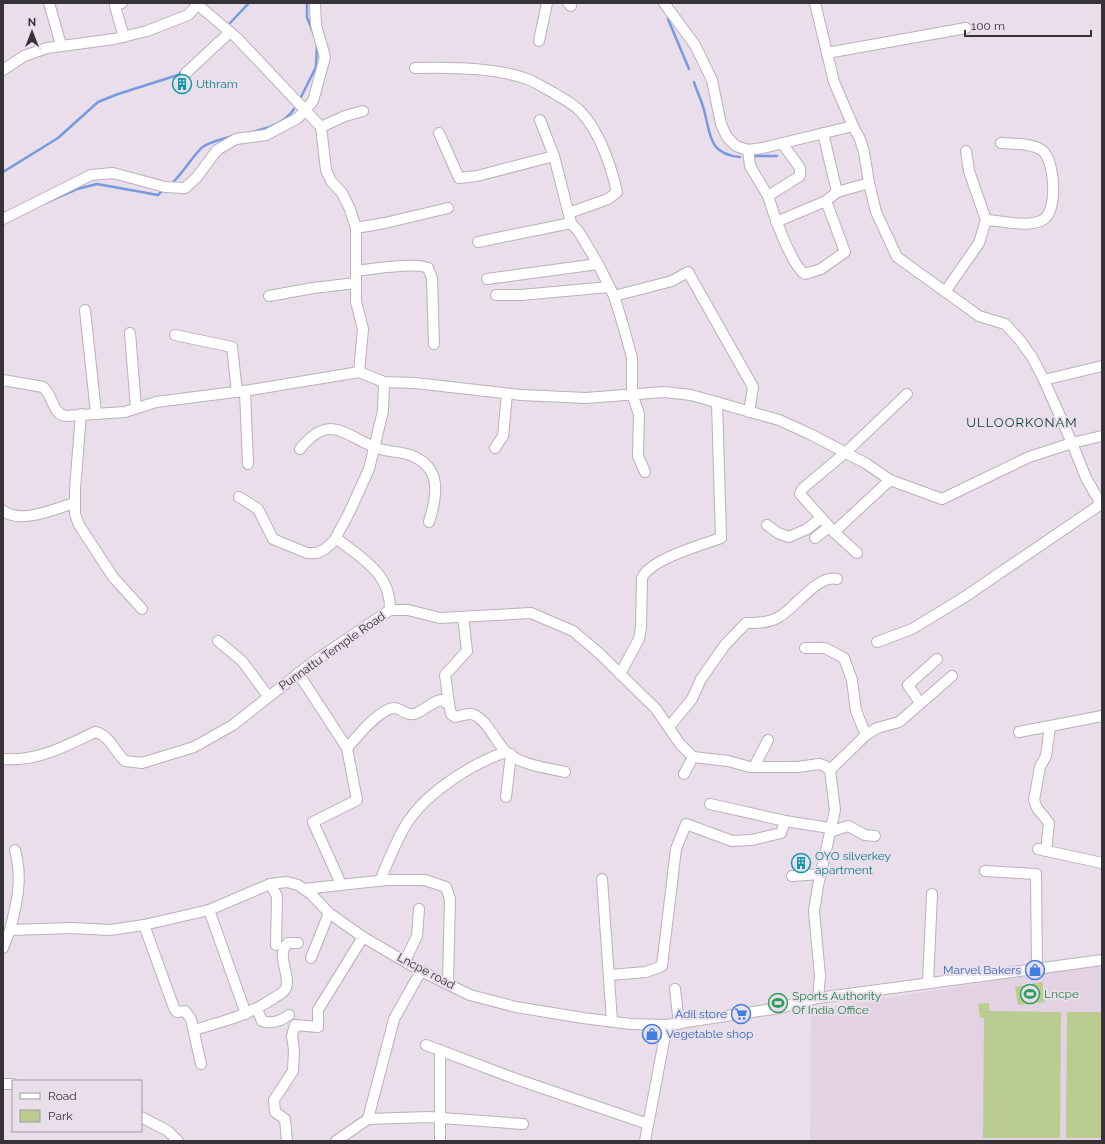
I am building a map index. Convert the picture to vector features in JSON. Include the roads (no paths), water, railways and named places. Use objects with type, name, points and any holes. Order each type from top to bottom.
[{"type":"street","points":[[48,3],[61,45]]},
{"type":"street","points":[[122,3],[115,6],[124,37]]},
{"type":"street","points":[[3,219],[91,175],[113,173],[165,187],[185,188],[196,177],[217,150],[236,139],[266,135],[298,118],[312,101],[325,57],[316,25],[314,3]]},
{"type":"street","points":[[539,41],[547,3]]},
{"type":"street","points":[[664,3],[695,45],[712,80],[721,124],[727,137],[736,146],[748,150],[853,126]]},
{"type":"street","points":[[815,3],[834,82],[860,139],[876,212],[896,257],[979,316],[1005,324],[1028,351],[1064,422],[1086,478],[1098,493],[1101,505],[912,629],[877,642]]},
{"type":"street","points":[[3,70],[24,56],[61,45],[124,37],[147,31],[188,15],[199,4],[230,32],[321,126],[326,170],[331,181],[342,193],[350,209],[356,228],[356,302],[363,329],[359,372]]},
{"type":"street","points":[[827,53],[966,28]]},
{"type":"street","points":[[186,73],[230,32]]},
{"type":"street","points":[[415,68],[460,69],[496,72],[530,80],[556,94],[581,112],[590,125],[610,164],[617,192],[608,199],[570,218],[478,242]]},
{"type":"street","points":[[321,126],[345,116],[363,111]]},
{"type":"street","points":[[540,120],[554,156],[570,218],[598,264],[611,292],[632,358],[632,394],[639,414],[638,456],[646,472]]},
{"type":"street","points":[[439,133],[459,178],[477,176],[554,156]]},
{"type":"street","points":[[823,133],[837,192]]},
{"type":"street","points":[[768,196],[800,176],[800,168],[782,143]]},
{"type":"street","points":[[986,220],[1032,224],[1043,220],[1051,212],[1053,188],[1049,159],[1042,150],[1026,145],[1001,143]]},
{"type":"street","points":[[748,150],[750,166],[768,196],[776,222],[802,272],[805,274],[821,269],[845,252],[826,201]]},
{"type":"street","points":[[945,292],[979,243],[985,230],[986,220],[969,171],[966,152]]},
{"type":"street","points":[[776,222],[826,201],[837,192],[869,183]]},
{"type":"street","points":[[356,228],[385,223],[448,208]]},
{"type":"street","points":[[487,279],[598,264]]},
{"type":"street","points":[[356,271],[412,265],[423,265],[428,268],[432,278],[434,344]]},
{"type":"street","points":[[496,295],[611,292],[672,281],[688,272],[753,387],[749,412]]},
{"type":"street","points":[[269,296],[313,288],[356,284]]},
{"type":"street","points":[[85,310],[96,413]]},
{"type":"street","points":[[130,333],[136,408]]},
{"type":"street","points":[[175,335],[232,347],[241,392],[248,464]]},
{"type":"street","points":[[1044,380],[1102,366]]},
{"type":"street","points":[[3,380],[43,387],[48,391],[60,415],[125,412],[156,402],[241,392],[359,372],[384,382],[415,383],[507,394],[586,398],[610,398],[632,394],[664,392],[691,395],[779,420],[845,453],[890,480],[942,499],[1029,457],[1072,443],[1102,436]]},
{"type":"street","points":[[239,497],[258,509],[273,539],[307,553],[317,553],[325,550],[336,538],[369,469],[383,410],[384,382]]},
{"type":"street","points":[[495,448],[503,436],[507,394]]},
{"type":"street","points":[[857,553],[832,530],[800,494],[802,489],[845,453],[907,394]]},
{"type":"street","points":[[620,674],[639,639],[642,627],[642,578],[645,573],[671,557],[721,538],[717,402]]},
{"type":"street","points":[[81,414],[74,503],[75,514],[79,525],[112,577],[142,609]]},
{"type":"street","points":[[300,449],[310,436],[329,429],[346,432],[375,448],[411,455],[426,465],[434,477],[437,489],[436,501],[429,522]]},
{"type":"street","points":[[815,538],[832,530],[890,480]]},
{"type":"street","points":[[3,511],[8,515],[27,515],[74,503]]},
{"type":"street","points":[[768,525],[778,533],[789,537],[807,529],[821,518]]},
{"type":"street","points":[[336,538],[369,563],[378,573],[385,584],[390,598],[390,610]]},
{"type":"street","points":[[669,727],[692,699],[697,691],[700,679],[725,645],[746,623],[764,622],[780,617],[819,584],[832,577],[837,579]]},
{"type":"street","name":"Punnattu Temple Road","points":[[7,759],[47,754],[95,732],[102,734],[109,740],[125,761],[132,763],[142,763],[194,746],[233,724],[298,673],[390,610],[419,611],[440,618],[531,613],[573,631],[656,709],[688,753],[693,757]]},
{"type":"street","points":[[463,617],[467,651],[445,675],[451,714],[455,717],[471,714],[476,716],[493,733],[508,753],[532,764],[565,772]]},
{"type":"street","points":[[218,641],[242,661],[268,696]]},
{"type":"street","points":[[805,648],[825,648],[844,658],[852,680],[856,711],[866,735]]},
{"type":"street","points":[[920,703],[908,685],[937,659]]},
{"type":"street","points":[[298,673],[347,748],[357,800],[312,822],[341,884]]},
{"type":"street","points":[[830,770],[866,735],[882,726],[899,722],[952,676]]},
{"type":"street","points":[[347,748],[381,713],[390,708],[399,708],[410,714],[414,714],[434,702],[441,700],[449,704]]},
{"type":"street","points":[[1019,732],[1102,716]]},
{"type":"street","points":[[1050,727],[1046,756],[1040,767],[1034,800],[1037,808],[1049,823],[1042,850],[1102,863]]},
{"type":"street","points":[[754,767],[768,740]]},
{"type":"street","points":[[506,796],[508,753]]},
{"type":"street","points":[[380,880],[409,820],[433,795],[476,764],[508,753]]},
{"type":"street","points":[[684,774],[693,757],[754,767],[798,767],[819,764],[830,770],[835,810],[814,911],[820,976],[818,998]]},
{"type":"street","points":[[710,804],[830,830],[848,826],[865,835],[875,836]]},
{"type":"street","points":[[610,975],[646,972],[662,966],[676,849],[686,824],[732,840],[741,840],[782,833],[785,821]]},
{"type":"street","points":[[3,948],[10,930],[19,888],[19,863],[15,850]]},
{"type":"street","points":[[985,871],[1036,874],[1037,967]]},
{"type":"street","points":[[792,876],[821,874]]},
{"type":"street","points":[[602,879],[610,975],[612,1021]]},
{"type":"street","points":[[304,889],[380,880],[424,880],[446,887],[450,899],[448,983]]},
{"type":"street","name":"Lncpe road","points":[[10,930],[72,928],[110,930],[144,925],[209,910],[270,884],[287,882],[298,885],[304,889],[329,913],[363,937],[421,971],[470,995],[490,1002],[516,1007],[631,1024],[667,1025],[779,1008],[818,998],[869,993],[928,982],[1037,967],[1102,960]]},
{"type":"street","points":[[270,884],[277,896],[276,945]]},
{"type":"street","points":[[928,982],[932,894]]},
{"type":"street","points":[[405,961],[417,936],[419,909]]},
{"type":"street","points":[[209,910],[246,1014]]},
{"type":"street","points":[[311,958],[329,913]]},
{"type":"street","points":[[3,922],[10,930]]},
{"type":"street","points":[[144,925],[174,1008],[177,1012],[185,1011],[189,1014],[201,1064]]},
{"type":"street","points":[[287,1141],[285,1119],[275,1112],[274,1100],[293,1071],[294,1050],[292,1036],[295,1025],[318,1027],[318,1010],[363,937]]},
{"type":"street","points":[[194,1030],[257,1010],[283,992],[286,988],[283,951],[288,943],[298,944]]},
{"type":"street","points":[[368,1119],[394,1019],[421,971]]},
{"type":"street","points":[[675,989],[679,1024]]},
{"type":"street","points":[[257,1010],[262,1021],[265,1022],[283,1020],[289,1015]]},
{"type":"street","points":[[645,1141],[667,1025]]},
{"type":"street","points":[[426,1045],[567,1097],[648,1124]]},
{"type":"street","points":[[440,1050],[440,1141]]},
{"type":"street","points":[[142,1118],[168,1131],[178,1141]]},
{"type":"street","points":[[336,1141],[368,1119],[441,1118],[523,1124]]},
{"type":"waterway","points":[[230,23],[249,3]]},
{"type":"waterway","points":[[307,3],[307,17],[314,35]]},
{"type":"waterway","points":[[668,19],[689,69]]},
{"type":"waterway","points":[[301,97],[316,67],[317,44]]},
{"type":"waterway","points":[[3,172],[58,138],[98,102],[178,75],[183,70]]},
{"type":"waterway","points":[[694,82],[703,106],[711,137],[717,148],[730,155],[740,157]]},
{"type":"waterway","points":[[174,181],[197,152],[204,146],[215,141],[265,129],[286,118],[294,109]]},
{"type":"waterway","points":[[755,156],[777,156]]},
{"type":"waterway","points":[[45,203],[77,189],[97,184],[158,195],[161,192]]},
{"type":"place","name":"Uthram","points":[[182,84]]},
{"type":"place","name":"OYO silverkey apartment","points":[[801,863]]},
{"type":"place","name":"Marvel Bakers","points":[[1035,970]]},
{"type":"place","name":"Lncpe","points":[[1030,994]]},
{"type":"place","name":"Sports Authority Of India Office","points":[[778,1003]]},
{"type":"place","name":"Adil store","points":[[741,1014]]},
{"type":"place","name":"Vegetable shop","points":[[652,1034]]},
{"type":"district","name":"ULLOORKONAM","points":[[1022,422]]}]
